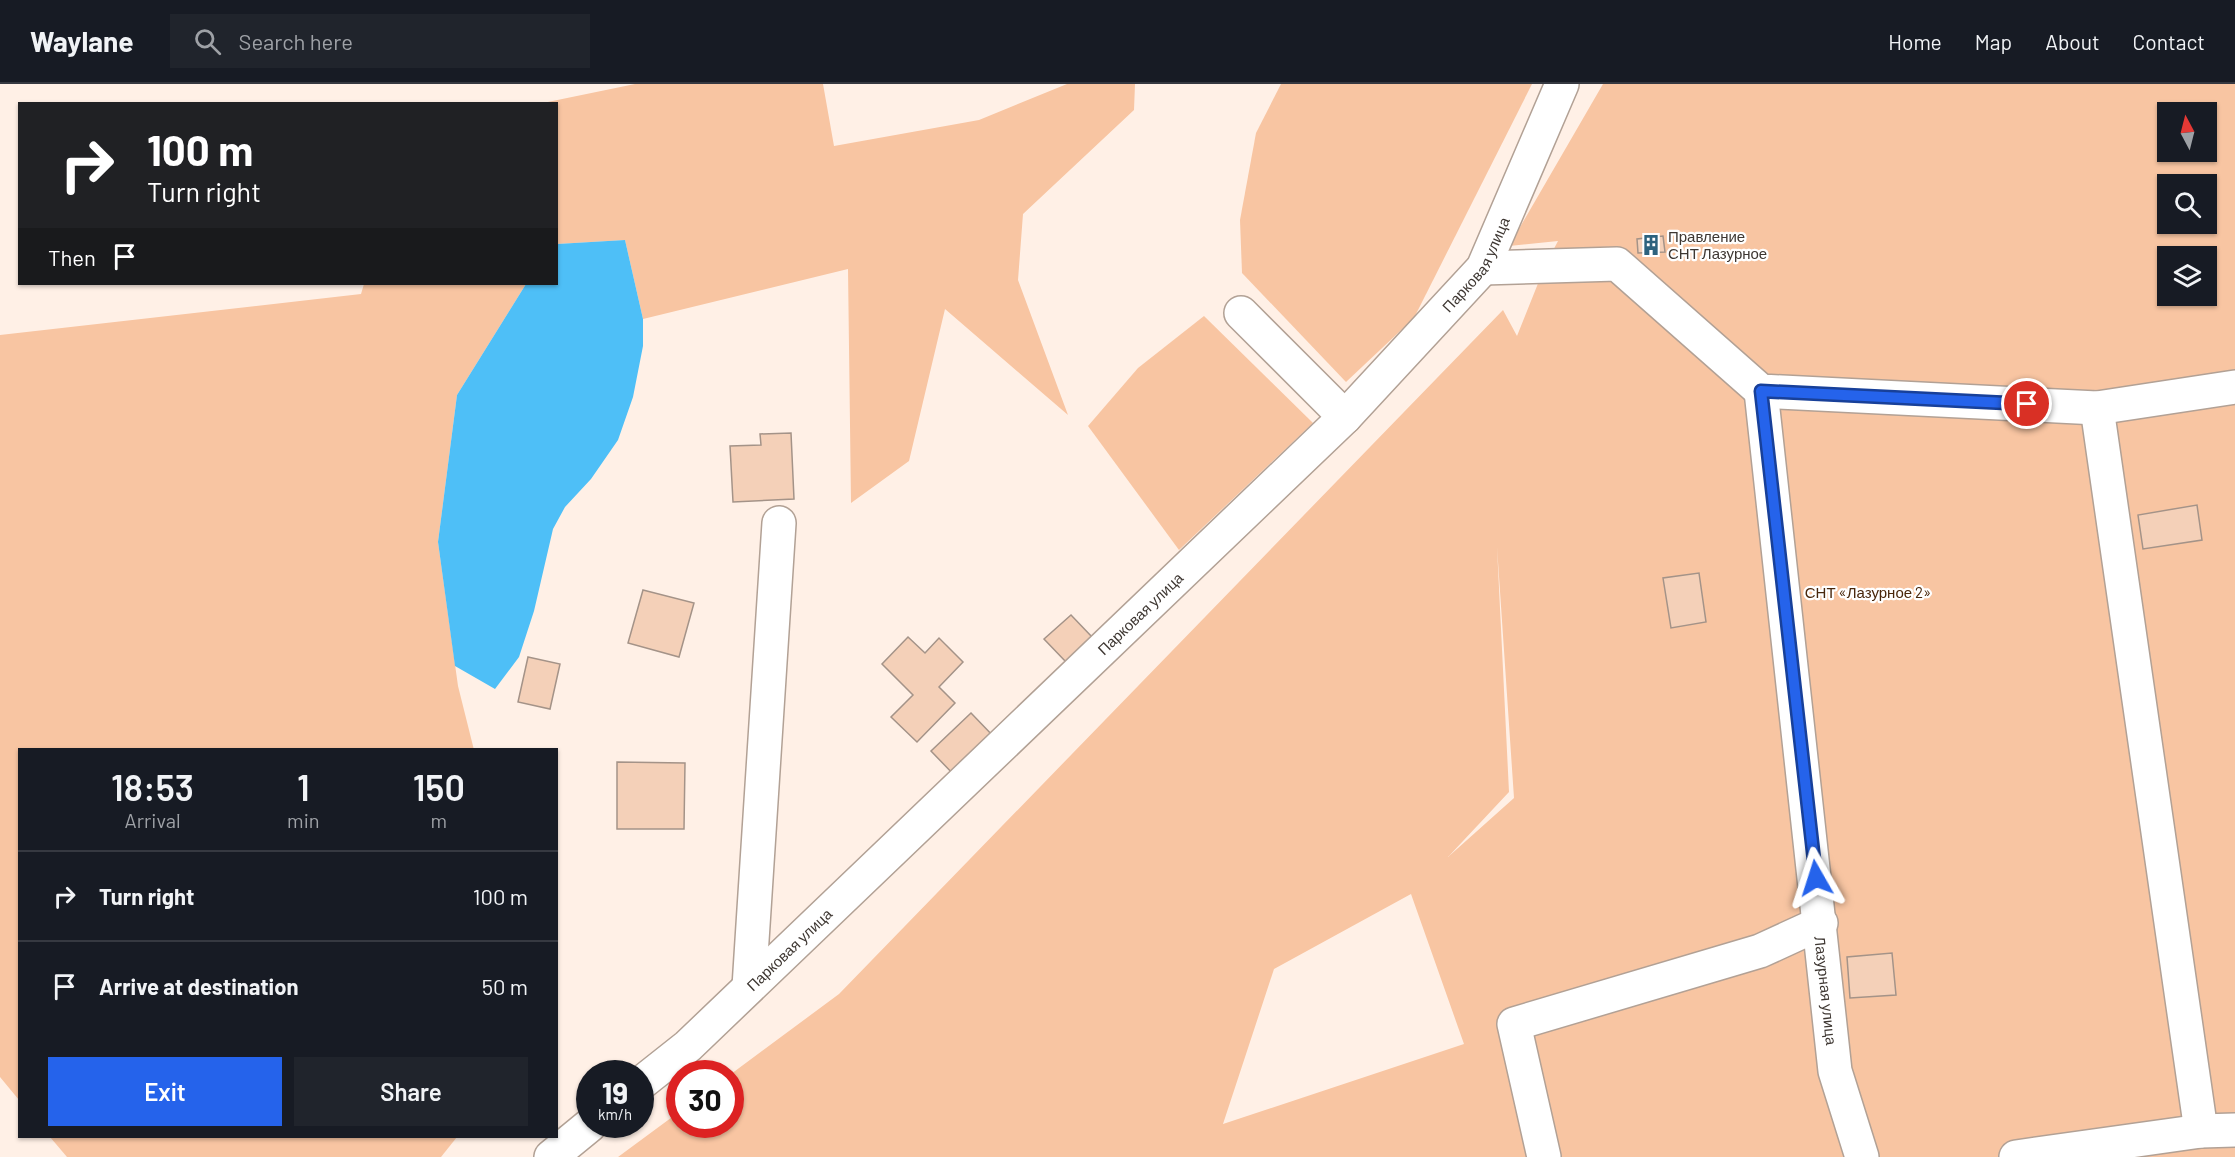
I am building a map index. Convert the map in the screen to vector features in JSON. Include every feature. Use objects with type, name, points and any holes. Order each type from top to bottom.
[{"type":"street","name":"Парковая улица","points":[[654,1073],[688,1046],[1345,417],[1483,268],[1562,84]]},
{"type":"street","points":[[1483,268],[1617,264],[1761,391],[2097,408],[2235,387]]},
{"type":"street","points":[[1241,313],[1345,417]]},
{"type":"street","name":"Лазурная улица","points":[[1761,391],[1821,923],[1835,1071],[1862,1157]]},
{"type":"street","points":[[2097,408],[2201,1131]]},
{"type":"street","points":[[749,987],[779,523]]},
{"type":"street","points":[[1544,1157],[1514,1024],[1760,951],[1821,923]]},
{"type":"street","points":[[2016,1157],[2201,1131],[2235,1130]]},
{"type":"street","points":[[551,1157],[576,1136]]},
{"type":"green space","points":[[635,84],[823,84],[834,146],[979,120],[1067,84],[1135,84],[1134,110],[1023,214],[1018,280],[1068,415],[945,309],[909,461],[851,503],[848,269],[643,319],[625,240],[558,244],[558,102],[548,102]]},
{"type":"green space","points":[[1281,84],[1532,84],[1414,318],[1346,382],[1242,273],[1240,220],[1256,133]]},
{"type":"green space","name":"СНТ «Лазурное 2»","points":[[1603,84],[2235,84],[2235,1157],[618,1157],[644,1138],[654,1138],[654,1130],[666,1122],[666,1138],[744,1138],[744,1064],[839,994],[1503,310],[1517,336],[1545,266],[1558,241],[1509,246]],"holes":[[[1497,547],[1514,798],[1448,857],[1509,792]],[[1411,894],[1464,1044],[1223,1124],[1274,969]]]},
{"type":"green space","points":[[364,285],[525,285],[457,395],[438,542],[458,686],[474,748],[18,748],[18,1099],[0,1077],[0,335],[361,294]]},
{"type":"green space","points":[[1204,316],[1313,423],[1179,550],[1088,426],[1138,368]]},
{"type":"green space","points":[[51,1138],[456,1138],[441,1157],[67,1157]]},
{"type":"water","points":[[625,240],[643,319],[643,346],[633,397],[618,440],[591,479],[565,507],[553,529],[534,611],[519,657],[495,689],[455,666],[438,542],[457,395],[525,285],[558,285],[558,244]]},
{"type":"building","name":"Правление СНТ Лазурное","points":[[1663,236],[1665,252],[1638,253],[1637,239]]},
{"type":"building","points":[[791,433],[794,499],[733,502],[730,446],[761,445],[760,434]]},
{"type":"building","points":[[2197,505],[2202,540],[2143,549],[2138,515]]},
{"type":"building","points":[[1699,573],[1706,622],[1671,628],[1663,578]]},
{"type":"building","points":[[643,590],[694,603],[679,657],[628,643]]},
{"type":"building","points":[[1071,615],[1092,637],[1066,662],[1044,639]]},
{"type":"building","points":[[908,637],[925,653],[939,638],[963,662],[939,687],[955,703],[917,742],[891,717],[913,695],[882,664]]},
{"type":"building","points":[[528,657],[560,664],[550,709],[518,702]]},
{"type":"building","points":[[971,713],[996,739],[957,778],[931,751]]},
{"type":"building","points":[[617,762],[685,763],[684,829],[617,829]]},
{"type":"building","points":[[1892,953],[1896,995],[1850,998],[1847,957]]},
{"type":"place","name":"Правление СНТ Лазурное","points":[[1651,245]]},
{"type":"route","points":[[1816,878],[1761,391],[2027,404]]}]
